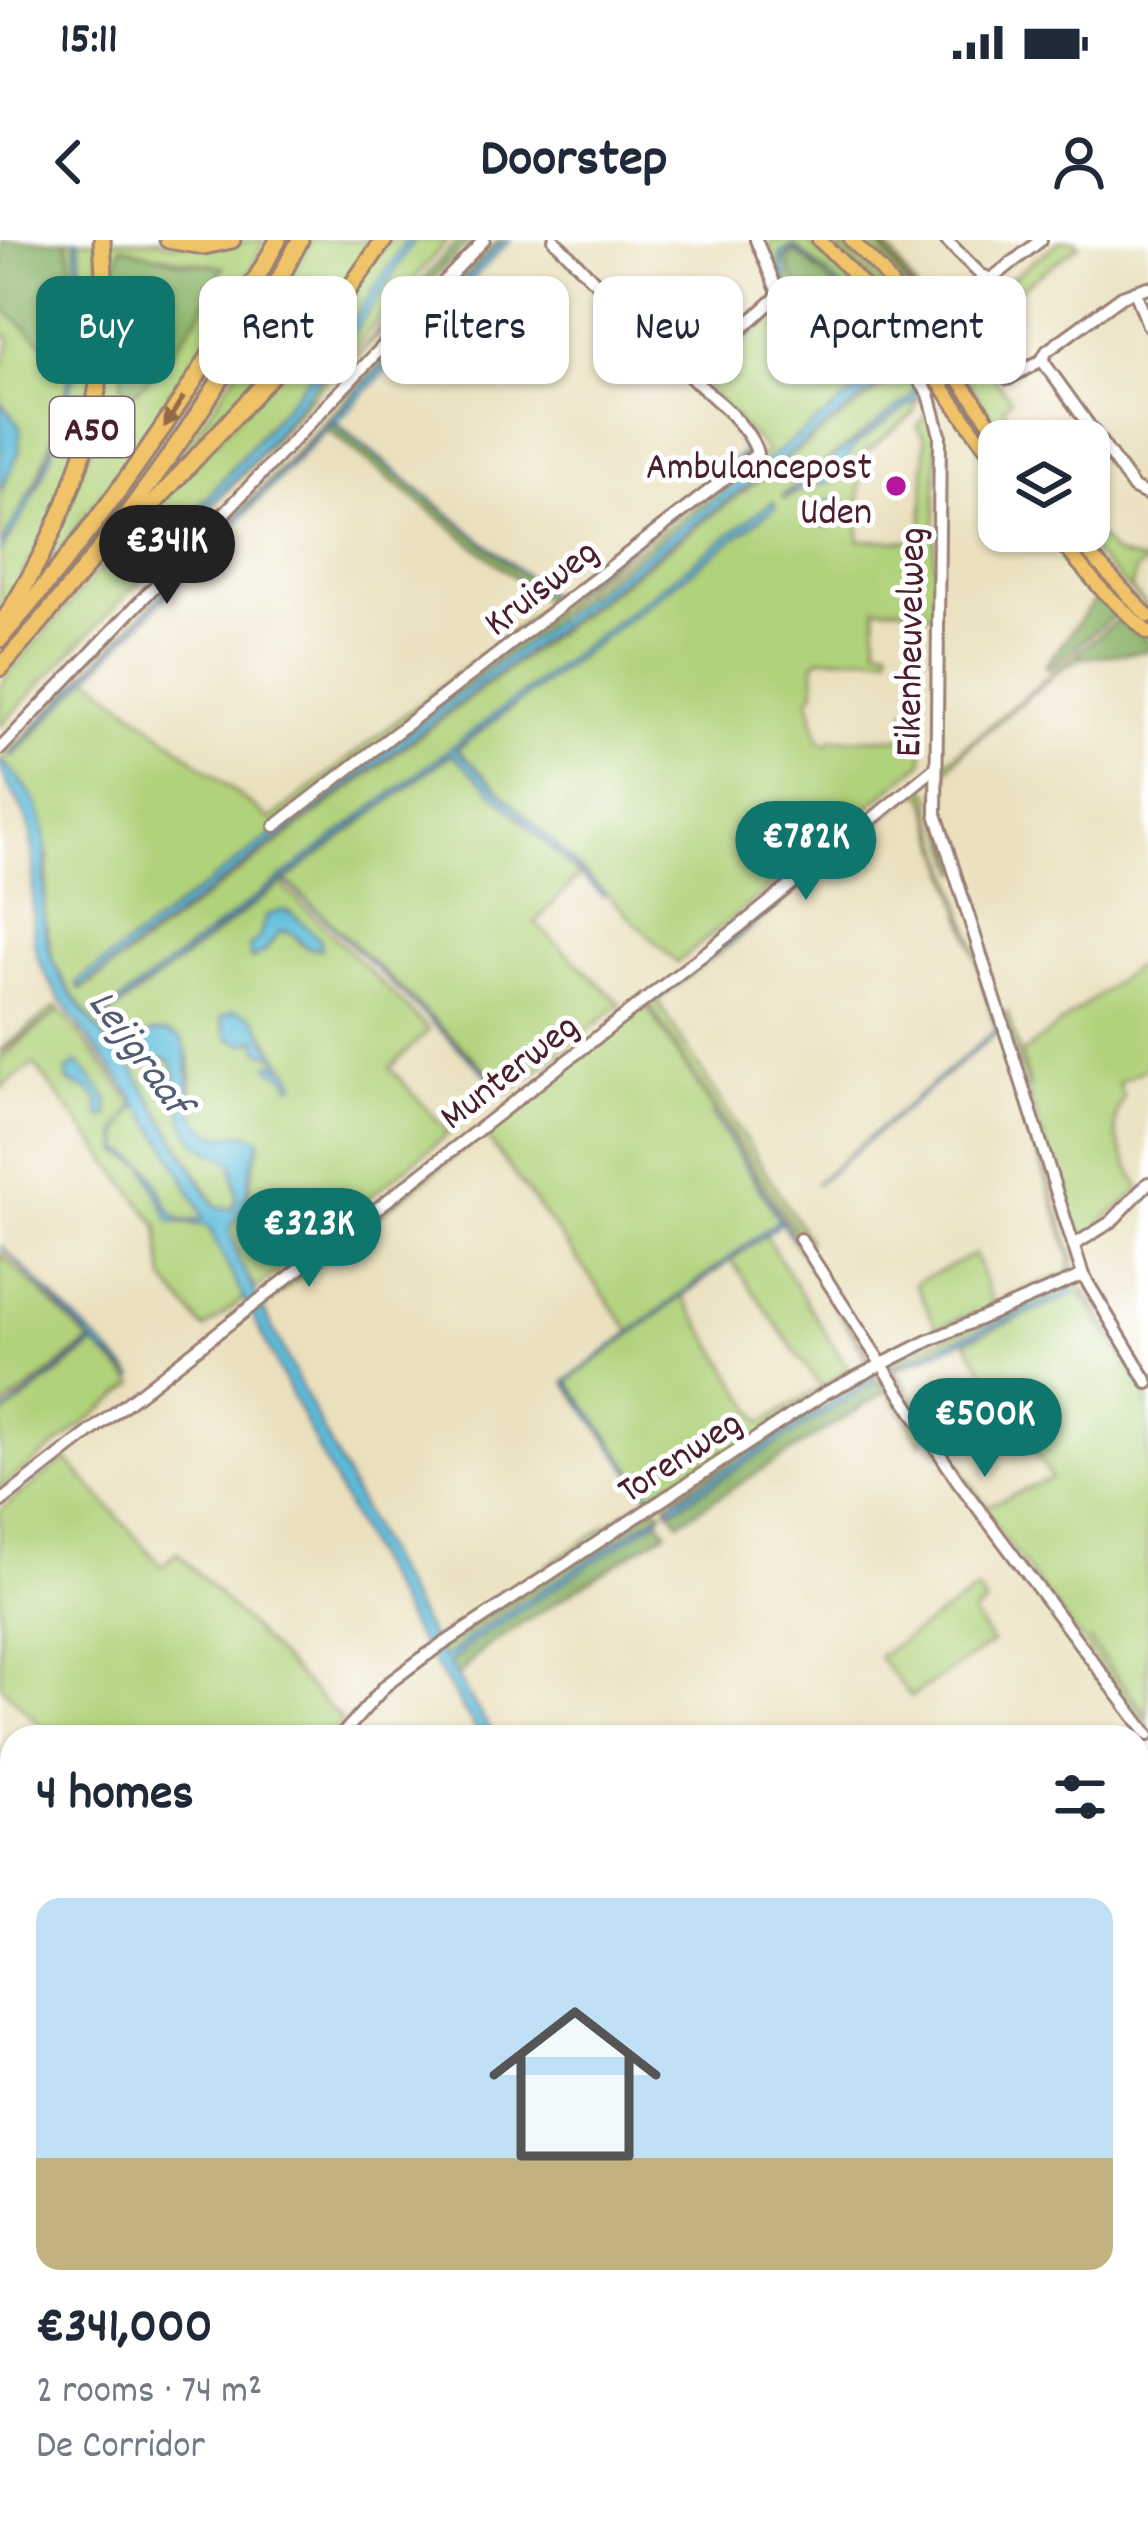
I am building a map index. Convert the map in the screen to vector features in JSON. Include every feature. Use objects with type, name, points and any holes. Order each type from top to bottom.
[{"type":"highway","name":"A50","points":[[0,627],[56,529],[89,441],[104,350],[102,240]]},
{"type":"highway","points":[[168,240],[204,246],[232,240]]},
{"type":"highway","name":"A50","points":[[0,639],[156,440],[278,240]]},
{"type":"highway","name":"A50","points":[[0,668],[92,560],[184,434],[300,240]]},
{"type":"highway","name":"A50","points":[[92,560],[134,525],[278,370],[342,299],[384,240]]},
{"type":"main road","points":[[819,240],[891,317],[978,436]]},
{"type":"main road","points":[[851,240],[881,271],[988,420]]},
{"type":"main road","points":[[1069,552],[1148,633]]},
{"type":"main road","points":[[1088,552],[1148,616]]},
{"type":"street","points":[[0,749],[484,240]]},
{"type":"street","name":"Kruisweg","points":[[554,240],[593,280]]},
{"type":"street","points":[[756,240],[770,276]]},
{"type":"street","points":[[760,254],[766,240]]},
{"type":"street","points":[[946,240],[991,279],[1032,242]]},
{"type":"street","points":[[1026,369],[1119,298],[1142,289],[1148,325]]},
{"type":"street","points":[[743,328],[767,305]]},
{"type":"street","points":[[1042,360],[1134,488],[1148,495]]},
{"type":"street","name":"Kruisweg","points":[[274,826],[757,454],[753,440],[700,384]]},
{"type":"street","name":"Eikenheuvelweg","points":[[921,384],[936,409],[940,435],[936,814],[1083,1275],[1148,1383]]},
{"type":"street","name":"Munterweg","points":[[0,1502],[724,939],[934,768]]},
{"type":"street","points":[[1074,1245],[1111,1222],[1148,1183]]},
{"type":"street","points":[[800,1239],[957,1480],[1141,1725]]},
{"type":"street","name":"Torenweg","points":[[351,1725],[386,1685],[425,1656],[825,1393],[881,1363],[1083,1275]]},
{"type":"green space","points":[[2,240],[67,240],[73,276],[36,276],[36,337],[0,305]]},
{"type":"green space","points":[[67,240],[75,240],[77,276]]},
{"type":"green space","points":[[79,240],[98,240],[99,276],[82,276]]},
{"type":"green space","points":[[105,240],[169,244],[264,240],[247,276],[220,276],[224,267],[133,251],[115,267],[117,276],[103,276]]},
{"type":"green space","points":[[311,240],[381,240],[354,276],[291,276]]},
{"type":"green space","points":[[389,240],[407,240],[357,315],[357,281]]},
{"type":"green space","points":[[414,240],[448,240],[417,276],[390,276]]},
{"type":"green space","points":[[458,240],[471,240],[436,276],[426,276]]},
{"type":"green space","points":[[498,240],[503,240],[469,276],[464,276]]},
{"type":"green space","points":[[771,240],[806,240],[844,276],[823,276],[798,254],[797,276],[775,276]]},
{"type":"green space","points":[[829,240],[837,240],[874,276],[863,276]]},
{"type":"green space","points":[[865,240],[874,240],[880,247],[901,276],[895,276]]},
{"type":"green space","points":[[878,240],[893,254],[908,276]]},
{"type":"green space","points":[[1061,240],[1075,240],[1079,245],[1026,285],[1026,276],[1014,276]]},
{"type":"green space","points":[[121,246],[177,262],[224,267],[220,276],[199,276],[199,313],[175,348],[175,276],[117,276]]},
{"type":"green space","points":[[794,252],[823,276],[792,276],[787,258]]},
{"type":"green space","points":[[381,290],[381,317],[357,344],[357,326]]},
{"type":"green space","points":[[0,305],[36,337],[36,384],[67,384],[38,474],[0,546],[0,493],[19,452],[20,427],[0,401],[0,363],[11,339],[0,332]]},
{"type":"green space","points":[[767,312],[743,342],[743,337]]},
{"type":"green space","points":[[199,313],[199,353],[34,582],[91,446],[95,384],[122,384],[122,388],[175,384],[175,345]]},
{"type":"green space","points":[[767,319],[767,384],[867,384],[77,985],[82,990],[887,384],[917,384],[921,389],[913,414],[860,457],[859,540],[922,541],[925,438],[917,427],[930,411],[937,427],[934,613],[925,614],[924,608],[876,607],[877,646],[889,647],[889,655],[820,658],[814,664],[815,691],[809,698],[818,737],[826,745],[833,739],[905,738],[906,710],[924,710],[923,762],[677,963],[455,752],[776,507],[774,502],[99,1019],[452,753],[579,876],[535,923],[621,1004],[510,1092],[287,881],[284,887],[429,1030],[390,1068],[449,1133],[255,1290],[239,1261],[229,1227],[243,1209],[260,1145],[247,1132],[223,1136],[207,1133],[198,1125],[190,1064],[173,1034],[151,1034],[121,1050],[112,1048],[68,988],[53,961],[44,911],[49,859],[1,761],[381,363],[381,368],[13,755],[89,676],[270,820],[553,599],[752,453],[277,827],[767,451],[704,384],[743,384],[743,342]],"holes":[[[918,391],[918,397],[854,446],[832,482],[812,485],[785,499],[783,494]],[[266,916],[320,939],[300,943],[293,933],[279,932],[255,958]],[[233,1011],[251,1018],[285,1066],[279,1067],[290,1071],[291,1086],[289,1079],[271,1070],[269,1065],[278,1064],[277,1058],[259,1050],[258,1039],[246,1044],[229,1038],[222,1025]]]},
{"type":"green space","points":[[72,384],[92,384],[71,486],[0,618],[0,552],[50,460]]},
{"type":"green space","points":[[122,384],[144,384],[126,399]]},
{"type":"green space","points":[[228,384],[256,384],[149,501]]},
{"type":"green space","points":[[269,384],[303,384],[177,533],[179,537],[313,384],[322,384],[251,466],[0,726],[0,687],[5,678]]},
{"type":"green space","points":[[946,384],[957,384],[984,420],[978,420],[978,428]]},
{"type":"green space","points":[[970,384],[999,384],[1011,399],[1003,408],[1011,420],[993,420]]},
{"type":"green space","points":[[333,423],[553,599],[548,604],[327,429]]},
{"type":"green space","points":[[1110,549],[1148,563],[1136,570],[1131,589],[1148,608],[1092,552]]},
{"type":"green space","points":[[1097,597],[1117,613],[1048,670],[1045,666]]},
{"type":"green space","points":[[1120,618],[1148,641],[1148,651],[1082,658],[1078,652]]},
{"type":"green space","points":[[1078,652],[1082,658],[1062,668],[947,770],[940,799],[959,872],[939,810],[939,768]]},
{"type":"green space","points":[[921,785],[931,793],[932,812],[1076,1266],[1068,1277],[940,1334],[934,1329],[938,1330],[976,1312],[937,1328],[915,1283],[975,1254],[993,1304],[1068,1272],[1071,1258],[924,794],[910,795],[657,1001],[809,1240],[805,1243],[650,1006],[650,1000]]},
{"type":"green space","points":[[1148,957],[1148,1067],[1118,1083],[1124,1097],[1116,1121],[1118,1143],[1140,1189],[1083,1239],[1075,1237],[1003,1015],[1007,1012],[1031,1089],[1021,1054]]},
{"type":"green space","points":[[646,1005],[875,1362],[435,1647],[437,1638],[650,1497],[567,1382],[683,1296],[762,1423],[829,1383],[820,1386],[731,1260],[765,1235],[848,1369],[831,1381],[869,1360],[780,1220],[631,1332],[485,1135],[507,1118],[475,1140],[262,1308],[260,1302]]},
{"type":"green space","points":[[57,1006],[167,1146],[204,1218],[193,1223],[208,1226],[245,1298],[204,1329],[164,1279],[158,1226],[34,1064],[0,1089],[0,1059],[59,1011],[0,1050]]},
{"type":"green space","points":[[138,1055],[170,1060],[190,1130],[232,1162],[237,1198],[232,1209],[217,1207],[133,1069]]},
{"type":"green space","points":[[0,1253],[90,1341],[0,1411]]},
{"type":"green space","points":[[1071,1283],[1084,1287],[1148,1389],[1148,1393],[1084,1292],[1081,1294],[1148,1397],[1148,1716],[1088,1639],[1148,1725],[948,1463],[953,1458],[987,1506],[1051,1478],[966,1341],[1077,1293],[1076,1289],[893,1367],[950,1452],[941,1453],[890,1369],[896,1358]]},
{"type":"green space","points":[[95,1345],[135,1384],[0,1489],[0,1418]]},
{"type":"green space","points":[[873,1372],[883,1376],[925,1439],[921,1443],[873,1377],[671,1503],[667,1510],[666,1503],[833,1392]]},
{"type":"green space","points":[[875,1380],[887,1391],[679,1522],[671,1511]]},
{"type":"green space","points":[[66,1459],[162,1566],[177,1552],[342,1721],[339,1725],[39,1725],[0,1684],[0,1510]]},
{"type":"green space","points":[[654,1508],[660,1509],[661,1516],[657,1513],[477,1632],[444,1660],[438,1651]]},
{"type":"green space","points":[[658,1519],[667,1531],[486,1647],[456,1678],[448,1664],[472,1642]]},
{"type":"green space","points":[[977,1590],[986,1604],[973,1614],[992,1643],[911,1697],[878,1657]]},
{"type":"water","points":[[75,240],[79,240],[81,276]]},
{"type":"water","points":[[407,240],[414,240],[391,276],[383,276]]},
{"type":"water","points":[[503,240],[510,240],[476,276],[469,276]]},
{"type":"water","points":[[794,245],[821,269],[794,248],[783,257],[787,276],[782,276],[780,253]]},
{"type":"water","points":[[381,279],[381,291],[357,327],[357,315]]},
{"type":"water","points":[[381,367],[381,376],[336,423],[525,574],[333,423],[11,754]]},
{"type":"water","points":[[72,384],[41,480],[0,552],[39,478]]},
{"type":"water","points":[[304,384],[315,384],[212,505],[176,536]]},
{"type":"water","points":[[867,384],[884,384],[79,989],[78,982]]},
{"type":"water","points":[[914,390],[919,391],[918,398],[854,446],[832,482],[782,498],[910,398]]},
{"type":"water","points":[[0,401],[20,427],[19,452],[0,493]]},
{"type":"water","points":[[726,421],[747,441],[748,454],[554,598],[745,452]]},
{"type":"water","points":[[842,500],[841,513],[825,527],[816,520],[814,509]]},
{"type":"water","points":[[772,502],[776,507],[456,749],[603,896],[451,753],[100,1021],[99,1017]]},
{"type":"water","name":"Leijgraaf","points":[[0,760],[23,783],[43,826],[48,944],[74,999],[112,1048],[121,1049],[157,1032],[182,1039],[196,1117],[215,1134],[260,1140],[243,1208],[229,1227],[239,1261],[390,1565],[443,1659],[660,1513],[658,1519],[472,1642],[448,1664],[487,1725],[473,1725],[413,1631],[208,1226],[170,1221],[145,1166],[119,1152],[118,1134],[136,1101],[64,1004],[41,964],[33,932],[29,826]],"holes":[[[143,1054],[170,1060],[189,1131],[206,1149],[232,1162],[237,1198],[232,1209],[212,1201],[133,1069],[134,1057]],[[139,1106],[167,1146],[204,1218],[192,1221],[175,1216],[149,1169],[121,1149],[123,1125],[130,1114]]]},
{"type":"water","points":[[911,795],[745,933],[666,992]]},
{"type":"water","points":[[287,883],[505,1091],[503,1091]]},
{"type":"water","points":[[283,910],[320,939],[321,949],[307,948],[284,931],[251,959],[249,947],[259,938],[266,916]]},
{"type":"water","points":[[979,967],[999,1031],[815,1184],[996,1030]]},
{"type":"water","points":[[233,1011],[256,1020],[285,1066],[279,1067],[290,1071],[296,1084],[291,1086],[289,1079],[271,1070],[268,1064],[277,1064],[277,1058],[259,1049],[257,1039],[246,1044],[228,1038],[221,1017]]},
{"type":"water","points":[[78,1063],[108,1099],[108,1117],[100,1117],[92,1093],[68,1082],[67,1070]]},
{"type":"water","points":[[711,1113],[794,1239],[781,1223],[568,1381],[650,1495],[675,1481],[650,1498],[565,1382],[779,1220]]},
{"type":"water","points":[[0,1245],[135,1379],[94,1344],[0,1417],[92,1341]]},
{"type":"water","points":[[1075,1288],[1077,1293],[893,1370],[894,1366]]},
{"type":"water","points":[[873,1377],[874,1382],[670,1510],[671,1503]]},
{"type":"place","name":"Ambulancepost Uden","points":[[896,486]]}]
